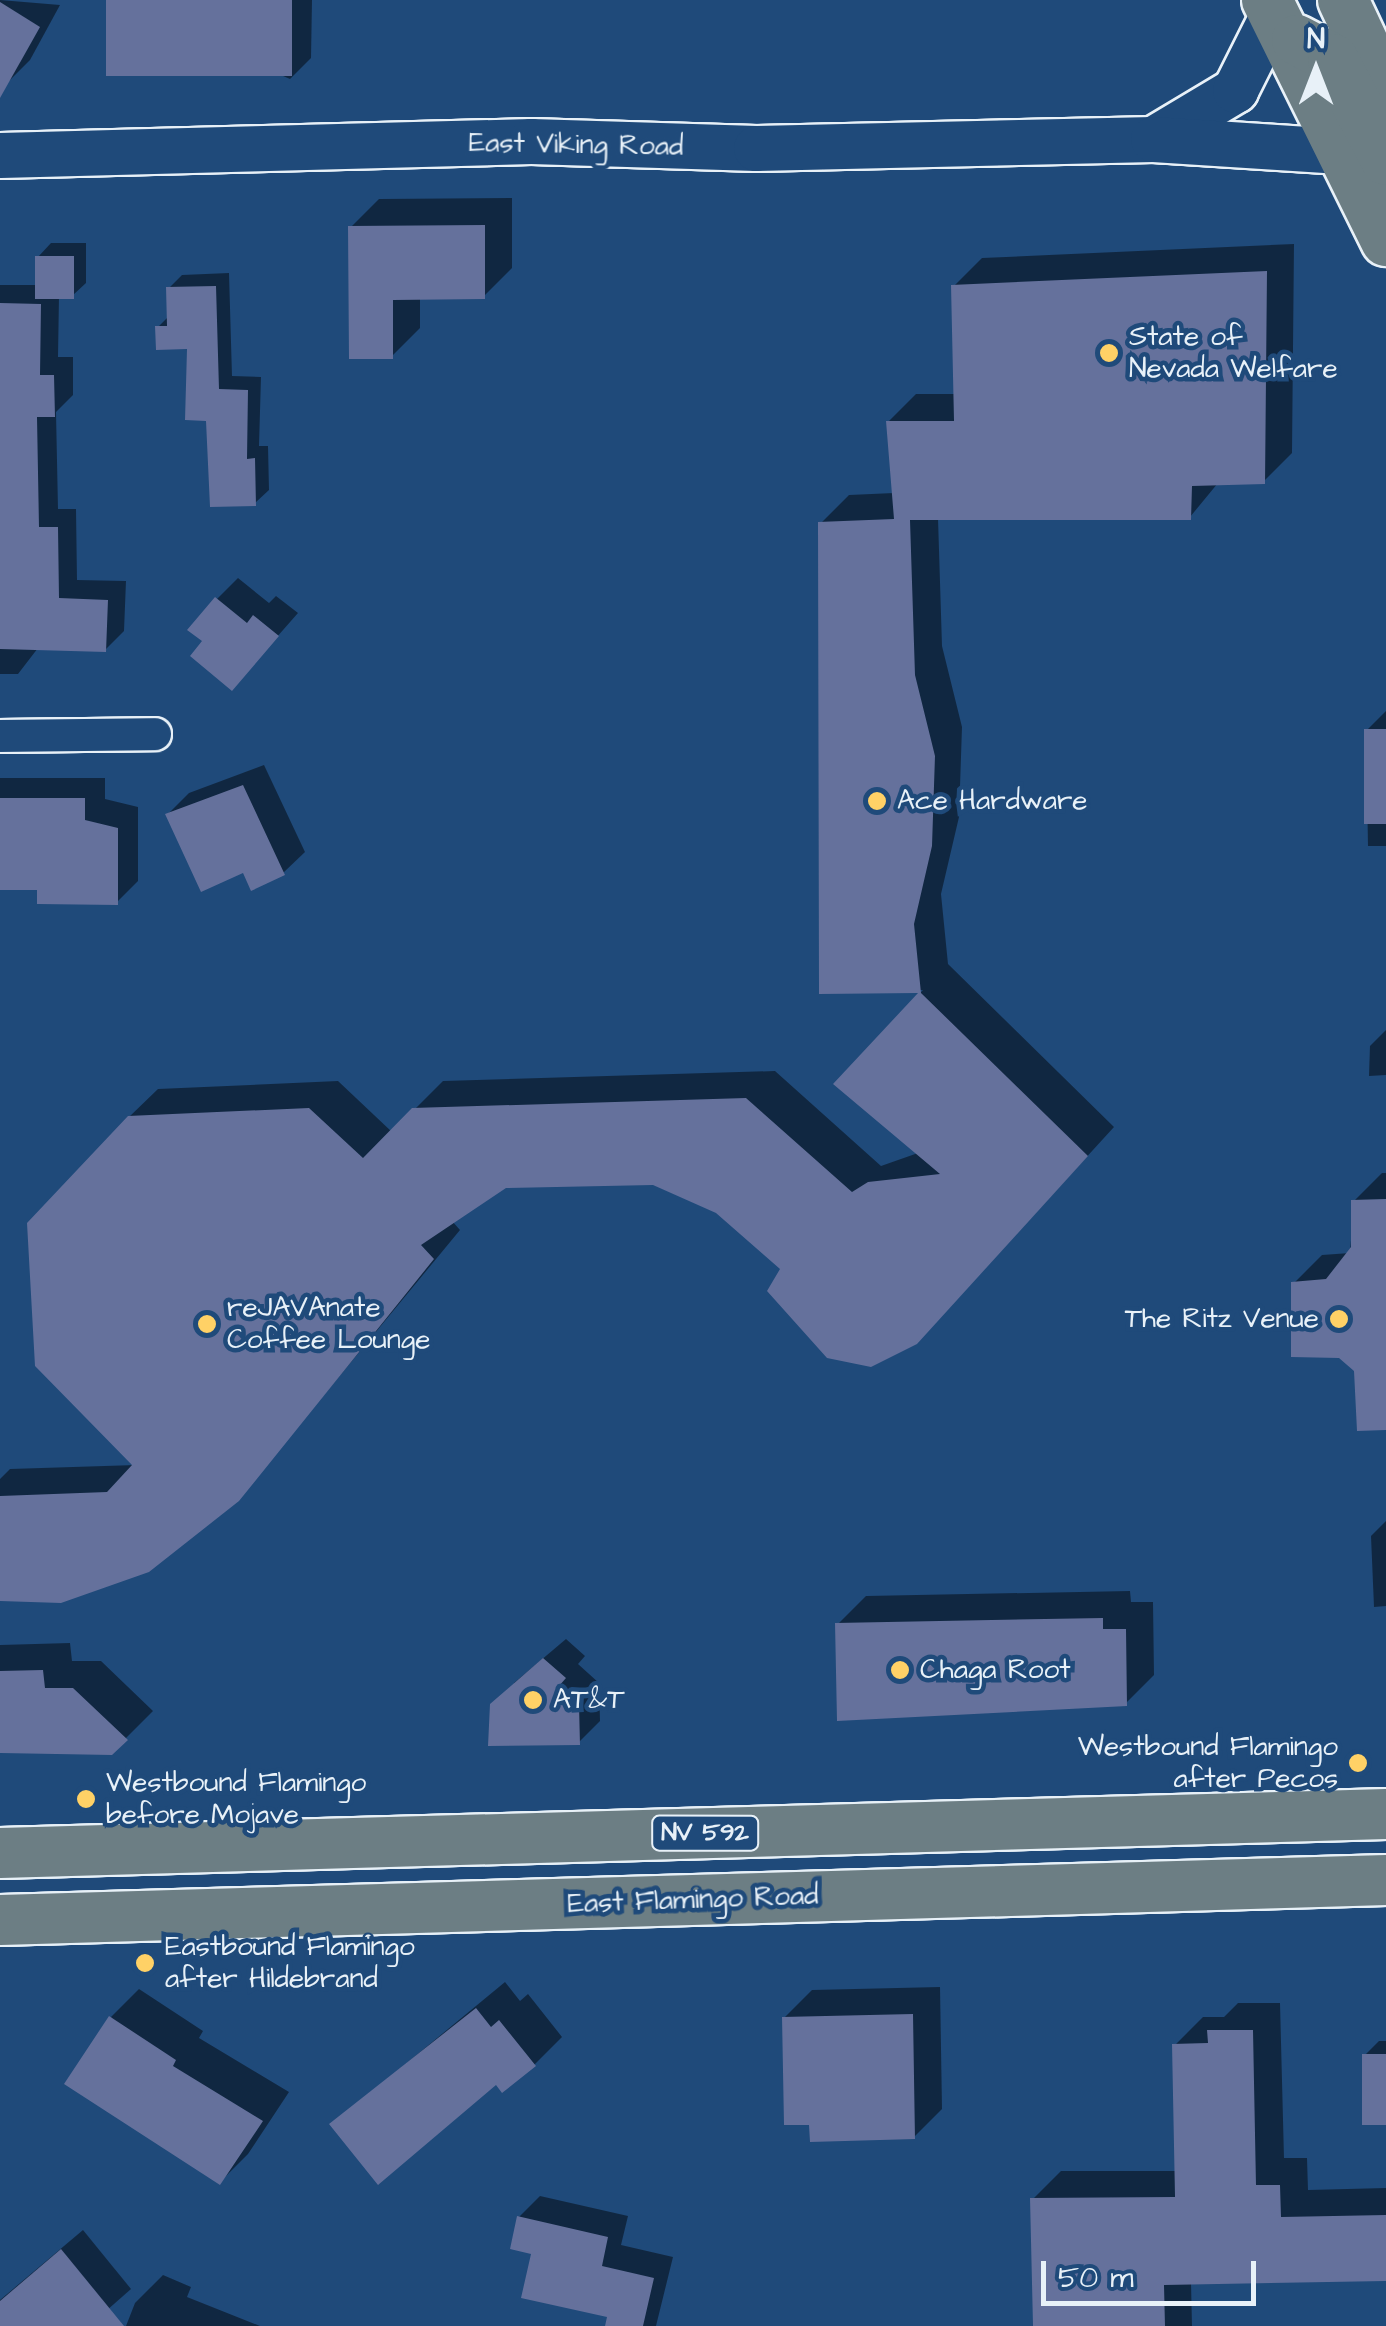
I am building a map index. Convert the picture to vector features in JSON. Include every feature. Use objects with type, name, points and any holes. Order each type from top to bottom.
[{"type":"main road","points":[[1343,0],[1386,92]]},
{"type":"main road","points":[[1275,15],[1334,58],[1386,242]]},
{"type":"main road","name":"NV 592","points":[[0,1853],[1386,1814]]},
{"type":"main road","points":[[760,1899],[773,1880],[802,1865],[950,1857],[984,1824]]},
{"type":"main road","points":[[543,1904],[573,1875],[716,1866],[734,1848],[734,1832]]},
{"type":"main road","points":[[0,1891],[13,1890],[78,1851]]},
{"type":"main road","name":"East Flamingo Road","points":[[0,1920],[1386,1880]]},
{"type":"street","points":[[1153,140],[1235,90],[1275,15]]},
{"type":"street","name":"East Viking Road","points":[[0,156],[531,141],[756,148],[1153,140],[1363,156]]},
{"type":"street","points":[[0,736],[156,734]]},
{"type":"building","points":[[106,0],[292,0],[292,76],[106,76]]},
{"type":"building","points":[[0,2],[40,27],[0,98]]},
{"type":"building","points":[[485,225],[485,299],[393,300],[393,359],[349,359],[348,226]]},
{"type":"building","points":[[35,256],[74,256],[74,299],[35,299]]},
{"type":"building","name":"reJAVAnate Coffee Lounge","points":[[1267,271],[1265,484],[1192,486],[1191,520],[910,520],[915,675],[935,756],[932,846],[914,924],[921,993],[1088,1156],[917,1344],[871,1367],[827,1358],[767,1291],[780,1269],[716,1213],[653,1185],[506,1188],[421,1245],[434,1259],[239,1501],[149,1572],[61,1603],[0,1601],[0,1496],[107,1492],[132,1465],[35,1366],[27,1223],[128,1116],[309,1108],[363,1158],[412,1108],[746,1098],[852,1192],[868,1182],[940,1174],[833,1084],[918,993],[819,994],[818,522],[894,519],[886,421],[954,421],[951,285]]},
{"type":"building","points":[[216,286],[219,389],[248,390],[247,459],[255,458],[256,506],[210,507],[206,421],[185,420],[187,349],[156,350],[155,326],[167,326],[166,287]]},
{"type":"building","points":[[0,303],[41,304],[40,375],[54,375],[55,417],[37,417],[39,527],[58,527],[59,598],[108,600],[106,652],[0,649]]},
{"type":"building","points":[[215,597],[247,623],[253,615],[279,636],[232,691],[190,656],[202,641],[187,630]]},
{"type":"building","points":[[1364,729],[1386,729],[1386,824],[1364,824]]},
{"type":"building","points":[[243,785],[285,875],[251,891],[243,873],[201,892],[165,814]]},
{"type":"building","points":[[0,798],[85,798],[85,820],[118,828],[118,905],[37,904],[37,890],[0,890]]},
{"type":"building","name":"The Ritz Venue","points":[[1386,1199],[1386,1430],[1357,1431],[1354,1371],[1339,1358],[1291,1357],[1291,1282],[1326,1279],[1351,1247],[1351,1200]]},
{"type":"building","points":[[1103,1618],[1103,1629],[1126,1629],[1127,1706],[837,1721],[835,1623]]},
{"type":"building","name":"AT&T","points":[[543,1658],[566,1678],[559,1686],[579,1704],[580,1745],[488,1746],[490,1704]]},
{"type":"building","points":[[43,1670],[45,1688],[73,1688],[128,1740],[112,1755],[0,1753],[0,1671]]},
{"type":"building","points":[[476,2008],[491,2027],[499,2020],[536,2066],[502,2093],[496,2085],[378,2185],[329,2124]]},
{"type":"building","points":[[913,2014],[915,2139],[810,2142],[809,2125],[784,2125],[782,2017]]},
{"type":"building","points":[[109,2016],[176,2060],[173,2066],[263,2121],[220,2185],[64,2084]]},
{"type":"building","points":[[1207,2030],[1253,2030],[1256,2185],[1280,2185],[1281,2217],[1386,2215],[1386,2281],[1164,2285],[1165,2326],[1033,2326],[1030,2198],[1175,2197],[1172,2044],[1208,2043]]},
{"type":"building","points":[[1362,2054],[1386,2054],[1386,2125],[1362,2125]]},
{"type":"building","points":[[517,2216],[608,2237],[602,2266],[654,2278],[643,2326],[605,2326],[607,2317],[521,2298],[531,2254],[510,2249]]},
{"type":"building","points":[[61,2249],[124,2326],[0,2326],[0,2301]]},
{"type":"place","name":"State of Nevada Welfare","points":[[1109,353]]},
{"type":"place","name":"Ace Hardware","points":[[877,801]]},
{"type":"place","name":"The Ritz Venue","points":[[1339,1319]]},
{"type":"place","name":"reJAVAnate Coffee Lounge","points":[[207,1324]]},
{"type":"place","name":"Chaga Root","points":[[900,1670]]},
{"type":"place","name":"AT&T","points":[[533,1700]]},
{"type":"place","name":"Westbound Flamingo after Pecos","points":[[1358,1763]]},
{"type":"place","name":"Westbound Flamingo before Mojave","points":[[86,1799]]},
{"type":"place","name":"Eastbound Flamingo after Hildebrand","points":[[145,1963]]}]
